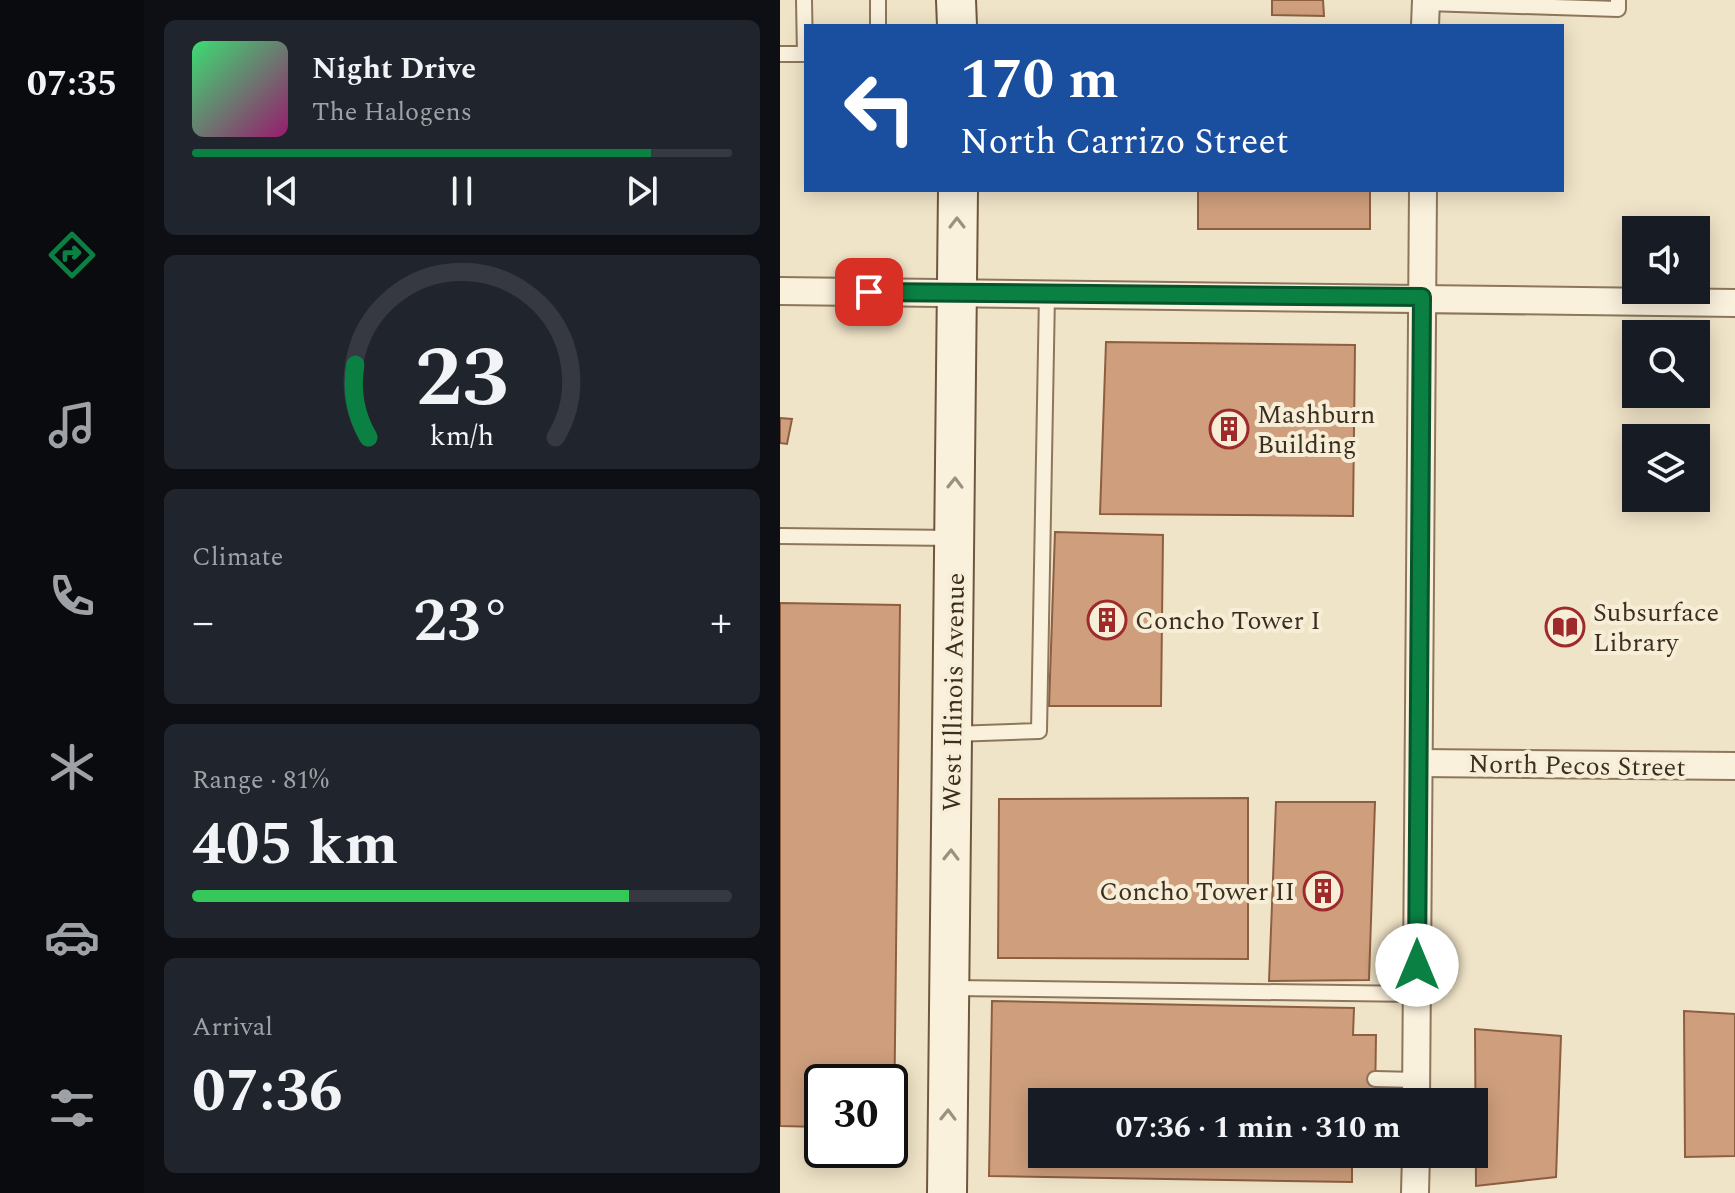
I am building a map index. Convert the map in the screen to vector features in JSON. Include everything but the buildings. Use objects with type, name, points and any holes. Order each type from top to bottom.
[{"type":"main road","points":[[956,0],[957,24]]},
{"type":"main road","name":"West Illinois Avenue","points":[[947,1193],[958,192]]},
{"type":"street","points":[[1416,1088],[1423,192]]},
{"type":"street","points":[[780,291],[1735,303]]},
{"type":"street","name":"North Pecos Street","points":[[1419,763],[1735,766]]},
{"type":"street","points":[[1415,1193],[1416,1168]]},
{"type":"lane","points":[[804,0],[804,24]]},
{"type":"lane","points":[[878,0],[878,24]]},
{"type":"lane","points":[[1426,10],[1618,9],[1618,0]]},
{"type":"lane","points":[[780,54],[804,54]]},
{"type":"lane","points":[[952,734],[1039,731],[1047,294]]},
{"type":"lane","points":[[780,536],[954,538]]},
{"type":"lane","points":[[949,988],[1417,994]]},
{"type":"lane","points":[[1375,1079],[1406,1088]]},
{"type":"place","name":"Mashburn Building","points":[[1229,429]]},
{"type":"place","name":"Concho Tower I","points":[[1107,620]]},
{"type":"place","name":"Subsurface Library","points":[[1565,627]]},
{"type":"place","name":"Concho Tower II","points":[[1323,891]]},
{"type":"route","points":[[869,292],[1422,297],[1417,965]]}]
